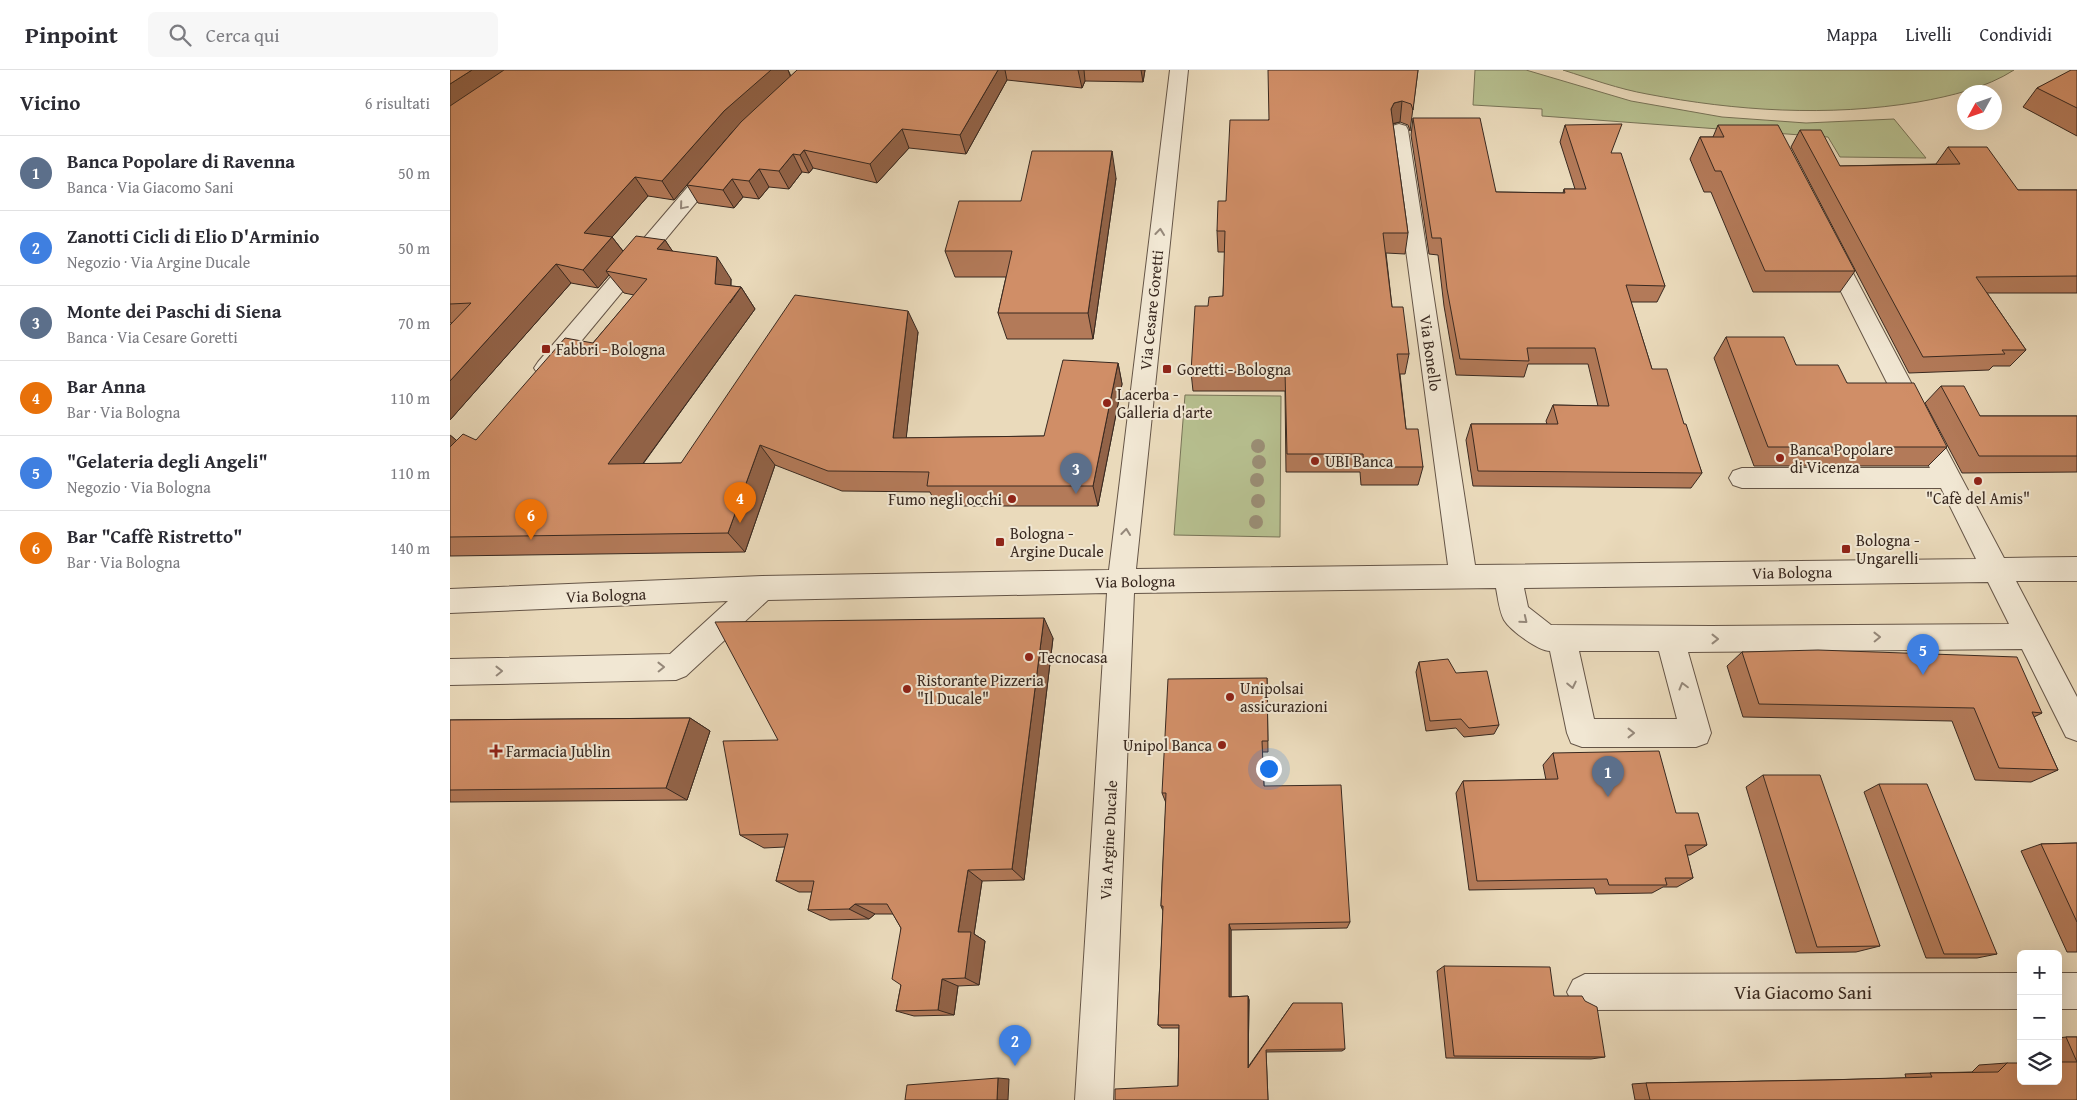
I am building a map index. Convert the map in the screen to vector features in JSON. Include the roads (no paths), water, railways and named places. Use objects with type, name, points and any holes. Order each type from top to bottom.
[{"type":"street","name":"Via Cesare Goretti","points":[[1121,581],[1180,70]]},
{"type":"street","name":"Via Bonello","points":[[1399,130],[1464,577]]},
{"type":"street","points":[[534,382],[727,154]]},
{"type":"street","points":[[1819,226],[2077,727]]},
{"type":"street","points":[[1742,478],[1948,478]]},
{"type":"street","name":"Via Bologna","points":[[450,601],[762,588],[1121,581],[2077,569]]},
{"type":"street","points":[[1508,576],[1515,613],[1546,638],[1670,639],[2029,636]]},
{"type":"street","name":"Via Argine Ducale","points":[[1094,1100],[1121,581]]},
{"type":"street","points":[[450,672],[676,667],[762,588]]},
{"type":"street","points":[[1562,638],[1582,733],[1696,733],[1670,639]]},
{"type":"street","name":"Via Giacomo Sani","points":[[1585,992],[2017,991]]},
{"type":"street","points":[[2062,991],[2077,991]]},
{"type":"place","name":"Fabbri - Bologna","points":[[546,349]]},
{"type":"place","name":"Goretti - Bologna","points":[[1167,369]]},
{"type":"place","name":"Lacerba - Galleria d'arte","points":[[1107,403]]},
{"type":"place","name":"Banca Popolare di Vicenza","points":[[1780,458]]},
{"type":"place","name":"UBI Banca","points":[[1315,461]]},
{"type":"place","name":"\"Cafè del Amis\"","points":[[1978,481]]},
{"type":"place","name":"Monte dei Paschi di Siena","points":[[1076,494]]},
{"type":"place","name":"Fumo negli occhi","points":[[1012,499]]},
{"type":"place","name":"Bar Anna","points":[[740,523]]},
{"type":"place","name":"Bar \"Caffè Ristretto\"","points":[[531,540]]},
{"type":"place","name":"Bologna - Argine Ducale","points":[[1000,542]]},
{"type":"place","name":"Bologna - Ungarelli","points":[[1846,549]]},
{"type":"place","name":"Tecnocasa","points":[[1029,657]]},
{"type":"place","name":"\"Gelateria degli Angeli\"","points":[[1923,675]]},
{"type":"place","name":"Ristorante Pizzeria \"Il Ducale\"","points":[[907,689]]},
{"type":"place","name":"Unipolsai assicurazioni","points":[[1230,697]]},
{"type":"place","name":"Unipol Banca","points":[[1222,745]]},
{"type":"place","name":"Farmacia Jublin","points":[[496,751]]},
{"type":"place","name":"Banca Popolare di Ravenna","points":[[1608,797]]},
{"type":"place","name":"Zanotti Cicli di Elio D'Arminio","points":[[1015,1066]]}]
